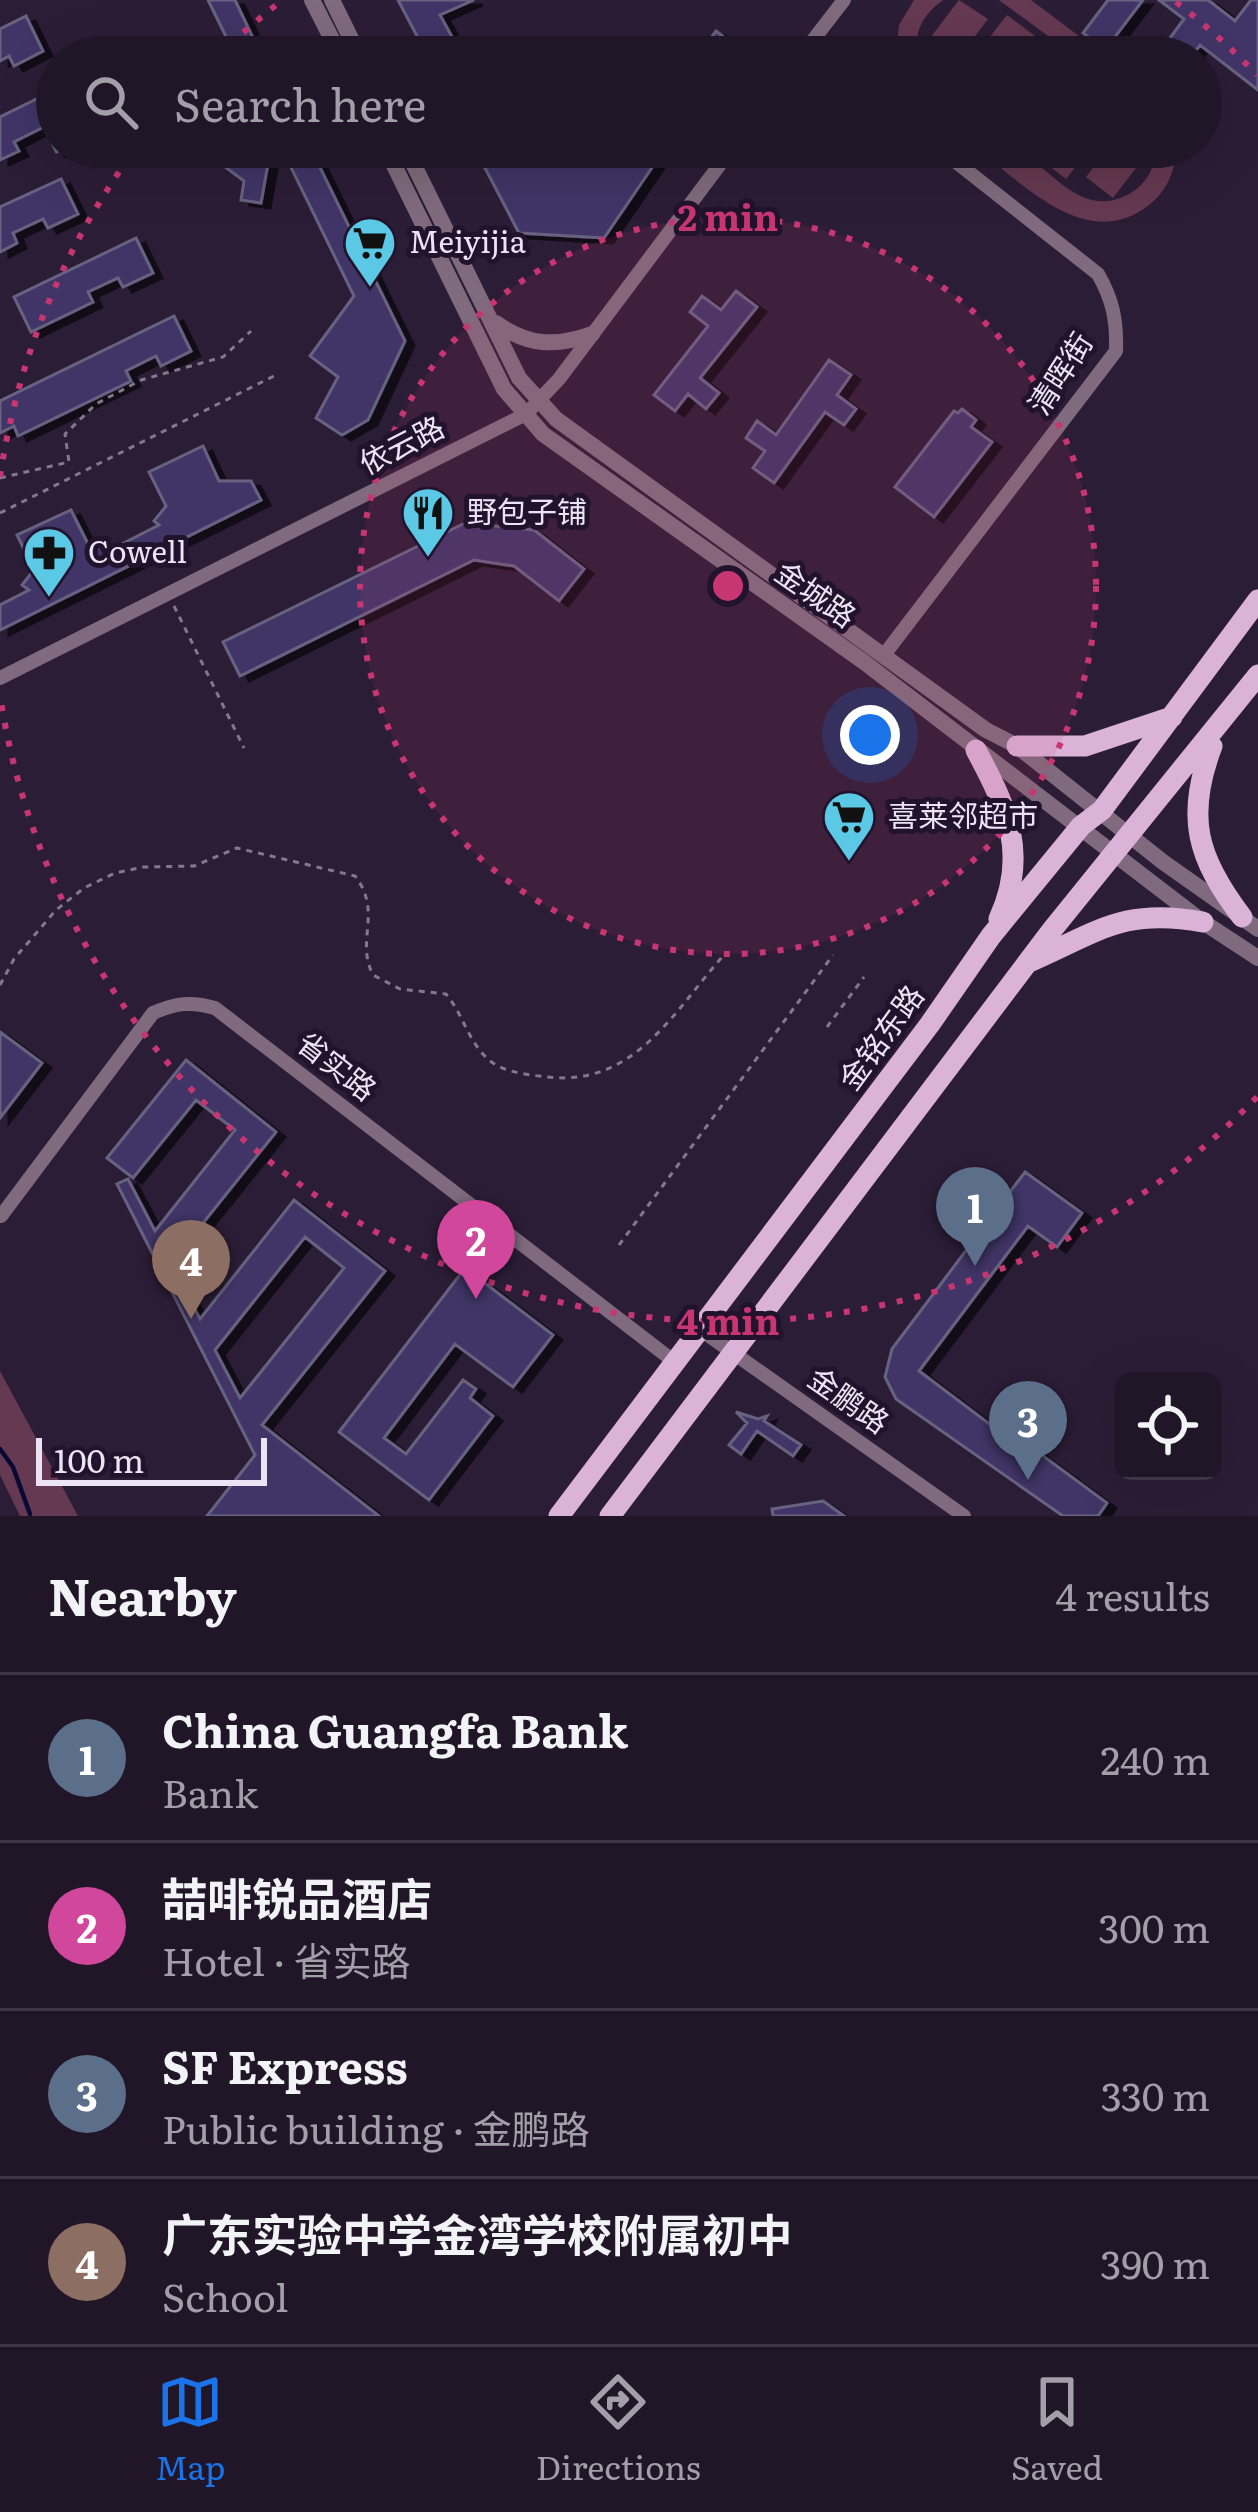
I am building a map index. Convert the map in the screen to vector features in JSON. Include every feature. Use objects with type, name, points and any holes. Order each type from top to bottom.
[{"type":"main road","name":"金铭东路","points":[[560,1516],[992,936],[1081,826],[1102,810],[1258,600]]},
{"type":"main road","points":[[1205,674],[1239,700]]},
{"type":"main road","points":[[610,1516],[1028,962],[1258,675]]},
{"type":"main road","points":[[1018,746],[1085,746],[1173,717]]},
{"type":"main road","points":[[1221,724],[1199,782],[1197,826],[1216,884],[1250,923]]},
{"type":"main road","points":[[976,750],[1005,805],[1012,830],[1010,886],[992,936]]},
{"type":"main road","points":[[1028,962],[1128,918],[1152,915],[1203,922]]},
{"type":"main road","points":[[974,961],[1010,987]]},
{"type":"main road","points":[[758,1254],[792,1278]]},
{"type":"main road","points":[[648,1400],[680,1424]]},
{"type":"street","points":[[313,0],[331,36]]},
{"type":"street","points":[[332,0],[350,36]]},
{"type":"street","points":[[816,36],[844,0]]},
{"type":"street","name":"金城路","points":[[396,168],[504,389],[568,428],[986,730],[1018,746],[1102,810],[1123,844],[1203,922],[1258,958]]},
{"type":"street","name":"金城路","points":[[415,168],[543,434],[864,662],[1081,826],[1123,844],[1250,923]]},
{"type":"street","name":"依云路","points":[[0,678],[533,408],[717,168]]},
{"type":"street","name":"清晖街","points":[[884,655],[1116,351],[1114,310],[1098,274],[964,168]]},
{"type":"street","points":[[490,319],[510,334],[543,344],[569,343],[592,334]]},
{"type":"street","name":"省实路","points":[[1,1216],[153,1013],[172,1004],[193,1002],[215,1009],[676,1363]]},
{"type":"street","name":"金鹏路","points":[[700,1330],[964,1516]]},
{"type":"path","points":[[0,478],[69,462],[65,434],[96,404],[141,380],[223,357],[251,331]]},
{"type":"path","points":[[0,513],[274,376]]},
{"type":"path","points":[[168,594],[244,748]]},
{"type":"path","points":[[0,985],[37,930],[84,888],[115,873],[194,866],[237,848],[355,876],[370,902],[366,953],[373,975],[400,989],[446,994],[477,1047],[494,1064],[511,1070],[557,1078],[614,1066],[645,1048],[669,1026],[685,999],[723,956]]},
{"type":"path","points":[[619,1245],[833,955]]},
{"type":"path","points":[[827,1027],[864,977]]},
{"type":"shaded area","points":[[914,0],[943,0],[930,11],[918,36],[898,36]]},
{"type":"shaded area","points":[[959,0],[988,19],[975,36],[932,36]]},
{"type":"shaded area","points":[[999,0],[1031,0],[1079,36],[1048,36]]},
{"type":"shaded area","points":[[1007,15],[1035,36],[990,36]]},
{"type":"shaded area","points":[[1001,168],[1041,168],[1081,196],[1112,201],[1141,185],[1151,168],[1173,168],[1161,193],[1126,218],[1102,222],[1079,218],[1034,194]]},
{"type":"shaded area","points":[[1052,168],[1075,168],[1066,179]]},
{"type":"shaded area","points":[[1093,168],[1136,168],[1113,198],[1086,177]]},
{"type":"shaded area","points":[[0,1371],[78,1516],[20,1516],[0,1475]]},
{"type":"building","points":[[208,0],[235,0],[252,36],[226,36]]},
{"type":"building","points":[[398,0],[474,0],[440,15],[452,36],[417,36]]},
{"type":"building","points":[[1108,0],[1143,0],[1116,36],[1083,33]]},
{"type":"building","points":[[1159,0],[1208,0],[1235,21],[1251,0],[1258,0],[1258,90],[1222,62],[1222,36],[1171,36],[1184,19]]},
{"type":"building","points":[[26,16],[36,37],[36,55],[14,66],[9,56],[0,61],[0,29]]},
{"type":"building","points":[[36,99],[36,131],[14,142],[19,151],[0,160],[0,117]]},
{"type":"building","points":[[226,168],[267,168],[261,203],[241,200],[244,181]]},
{"type":"building","points":[[291,168],[320,168],[405,341],[368,420],[342,435],[316,418],[338,377],[310,356],[354,296]]},
{"type":"building","points":[[485,168],[652,168],[604,238],[519,233]]},
{"type":"building","points":[[61,179],[78,214],[48,228],[43,219],[13,233],[17,243],[0,252],[0,207]]},
{"type":"building","points":[[136,238],[153,273],[123,287],[118,278],[88,292],[93,302],[31,332],[14,297]]},
{"type":"building","points":[[736,291],[757,307],[700,378],[719,393],[706,409],[688,394],[675,411],[654,395],[708,326],[690,312],[702,296],[721,310]]},
{"type":"building","points":[[174,316],[191,351],[161,366],[156,356],[126,371],[131,381],[18,436],[14,426],[0,433],[0,401]]},
{"type":"building","points":[[829,360],[851,375],[837,395],[856,409],[844,425],[825,412],[774,483],[753,468],[765,451],[746,438],[757,421],[776,435]]},
{"type":"building","points":[[962,409],[976,420],[971,427],[992,442],[934,517],[895,487],[954,411]]},
{"type":"building","points":[[203,446],[219,481],[251,481],[261,500],[0,630],[0,605],[29,590],[22,585],[34,570],[17,535],[71,510],[88,544],[107,544],[106,552],[159,525],[154,521],[166,506],[149,472]]},
{"type":"building","points":[[465,523],[534,530],[584,569],[559,601],[514,566],[474,560],[240,676],[223,642]]},
{"type":"building","points":[[0,1032],[42,1063],[0,1118]]},
{"type":"building","points":[[186,1060],[276,1132],[171,1263],[200,1319],[294,1200],[385,1271],[262,1425],[379,1516],[207,1516],[255,1455],[117,1184],[128,1179],[155,1231],[235,1130],[196,1100],[133,1178],[107,1158]],"holes":[[[305,1237],[344,1268],[240,1398],[215,1350]]]},
{"type":"building","points":[[1025,1172],[1082,1213],[1057,1247],[1028,1226],[919,1371],[1107,1503],[1098,1516],[1063,1516],[896,1399],[885,1377],[892,1349]]},
{"type":"building","points":[[465,1268],[553,1335],[513,1387],[455,1344],[384,1438],[406,1454],[463,1380],[476,1389],[470,1398],[493,1416],[429,1500],[339,1432]]},
{"type":"building","points":[[736,1412],[758,1419],[767,1416],[764,1421],[801,1445],[793,1456],[757,1431],[741,1454],[729,1445],[747,1423]]},
{"type":"building","points":[[823,1501],[844,1516],[773,1516],[772,1509]]},
{"type":"waterway","points":[[0,1449],[13,1467],[30,1514]]},
{"type":"place","name":"Meiyijia","points":[[370,289]]},
{"type":"place","name":"野包子铺","points":[[428,559]]},
{"type":"place","name":"Cowell","points":[[49,599]]},
{"type":"place","name":"喜莱邻超市","points":[[849,863]]},
{"type":"place","name":"China Guangfa Bank","points":[[975,1266]]},
{"type":"place","name":"喆啡锐品酒店","points":[[476,1299]]},
{"type":"place","name":"广东实验中学金湾学校附属初中","points":[[191,1319]]},
{"type":"place","name":"SF Express","points":[[1028,1480]]}]
